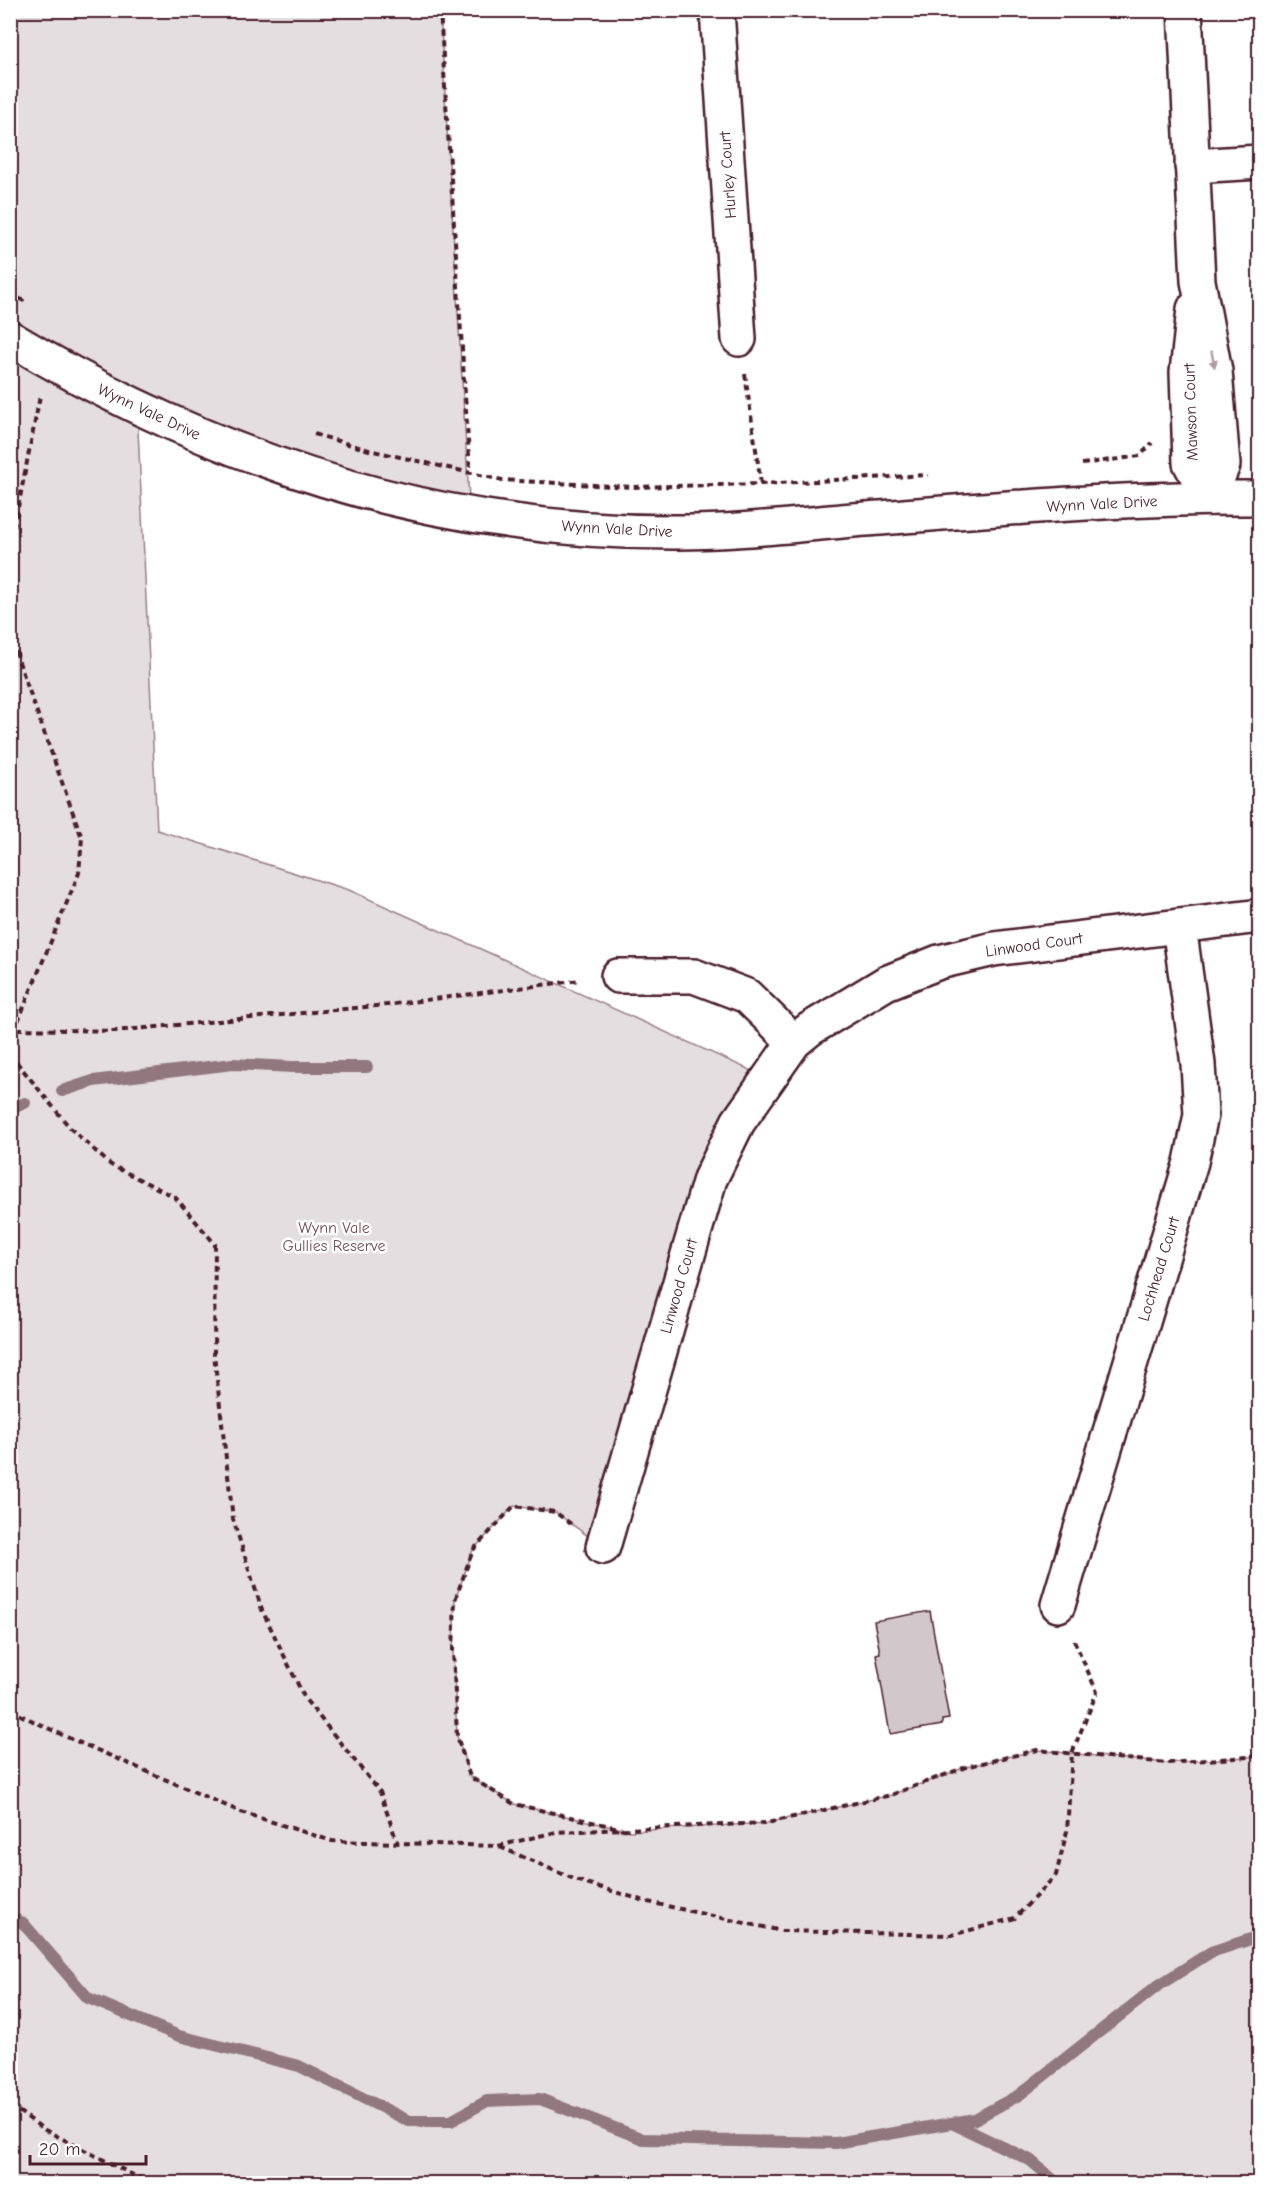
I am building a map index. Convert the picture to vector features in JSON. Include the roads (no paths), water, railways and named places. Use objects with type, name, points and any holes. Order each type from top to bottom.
[{"type":"street","name":"Hurley Court","points":[[717,10],[739,339]]},
{"type":"street","name":"Mawson Court","points":[[1185,10],[1198,281],[1215,371],[1223,465],[1209,498]]},
{"type":"street","points":[[1192,166],[1260,162]]},
{"type":"street","name":"Mawson Court","points":[[1198,281],[1186,372],[1190,463],[1209,498]]},
{"type":"street","name":"Wynn Vale Drive","points":[[10,338],[160,419],[298,473],[396,500],[526,523],[618,531],[706,531],[1002,509],[1209,498],[1260,498]]},
{"type":"street","name":"Linwood Court","points":[[603,1547],[710,1179],[738,1122],[794,1042],[810,1029],[886,983],[939,962],[994,949],[1260,916]]},
{"type":"street","name":"Lochhead Court","points":[[1058,1605],[1191,1162],[1201,1115],[1198,1064],[1179,926]]},
{"type":"street","points":[[618,976],[694,976],[747,996],[794,1042]]},
{"type":"waterway","points":[[62,1091],[93,1081],[233,1064],[367,1067]]},
{"type":"waterway","points":[[10,1109],[25,1103]]},
{"type":"waterway","points":[[10,1917],[23,1923],[88,1998],[179,2036],[299,2066],[409,2121],[451,2121],[487,2101],[540,2099],[643,2139],[836,2143],[975,2119],[1019,2095],[1156,1987],[1211,1952],[1260,1936]]},
{"type":"waterway","points":[[952,2123],[1030,2160],[1058,2184]]},
{"type":"park label","name":"Wynn Vale Gullies Reserve","points":[[334,1237]]}]
